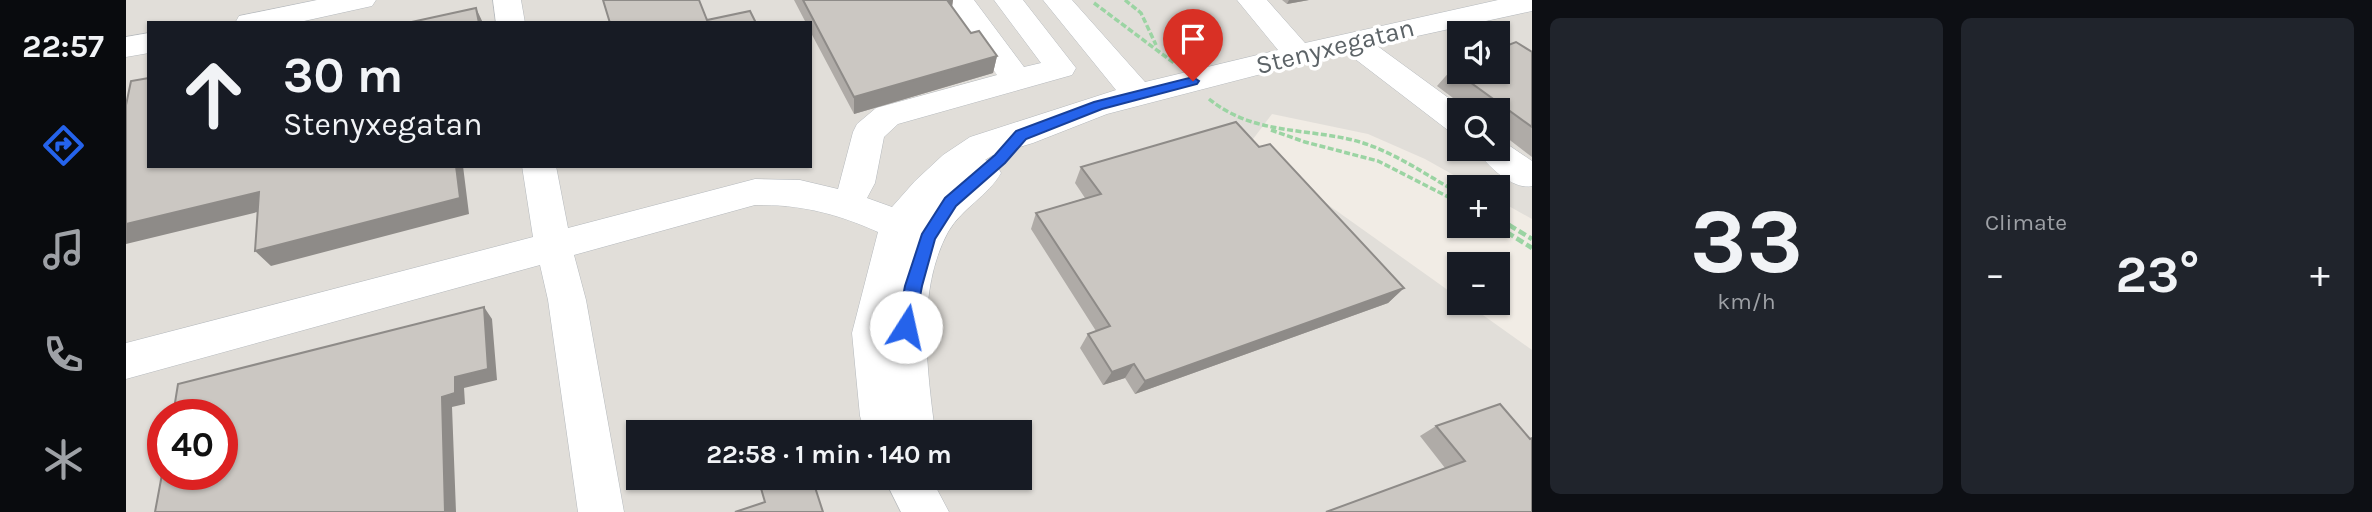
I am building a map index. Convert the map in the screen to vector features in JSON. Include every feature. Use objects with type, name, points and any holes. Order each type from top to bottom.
[{"type":"street","points":[[259,21],[362,0]]},
{"type":"street","points":[[507,0],[511,21]]},
{"type":"street","points":[[959,0],[1017,80]]},
{"type":"street","points":[[846,206],[858,183],[869,132],[887,116],[1060,68],[1008,0]]},
{"type":"street","points":[[1057,0],[1138,95]]},
{"type":"street","points":[[1251,0],[1298,54]]},
{"type":"street","name":"Stenyxegatan","points":[[913,231],[1000,159],[1021,135],[1099,105],[1351,41],[1532,2]]},
{"type":"street","points":[[1351,41],[1447,113]]},
{"type":"street","points":[[126,47],[147,43]]},
{"type":"street","points":[[1509,161],[1527,175]]},
{"type":"street","points":[[538,168],[553,245],[568,300],[601,512]]},
{"type":"street","points":[[126,360],[755,192],[803,191],[913,231]]},
{"type":"street","points":[[882,420],[872,333],[913,231]]},
{"type":"street","points":[[913,231],[913,286],[906,327],[906,363],[913,420]]},
{"type":"path","points":[[1090,0],[1123,27],[1156,46],[1228,115],[1287,138],[1369,158],[1447,196]]},
{"type":"path","points":[[1125,0],[1141,13],[1156,46]]},
{"type":"path","points":[[1267,128],[1315,133],[1373,147],[1447,187]]},
{"type":"path","points":[[1510,225],[1532,239]]},
{"type":"path","points":[[1510,234],[1532,248]]},
{"type":"shaded area","points":[[126,0],[1532,0],[1532,219],[1510,207],[1510,175],[1454,175],[1368,134],[1272,114],[1247,147],[1447,289],[1447,315],[1483,315],[1532,350],[1532,512],[126,512]]},
{"type":"building","points":[[603,0],[699,0],[707,20],[750,11],[755,21],[609,21]]},
{"type":"building","points":[[803,0],[947,0],[971,33],[979,31],[997,56],[854,97]]},
{"type":"building","points":[[476,8],[479,21],[416,21]]},
{"type":"building","points":[[1516,42],[1532,52],[1532,127],[1510,111],[1510,98],[1492,98],[1473,84],[1510,84],[1510,44]]},
{"type":"building","points":[[147,78],[147,168],[456,168],[460,198],[255,251],[259,192],[126,224],[126,105],[131,81]]},
{"type":"building","points":[[1236,122],[1259,147],[1270,144],[1404,288],[1145,381],[1134,364],[1112,372],[1088,334],[1110,326],[1036,213],[1101,194],[1081,167]]},
{"type":"building","points":[[484,307],[488,369],[455,377],[455,393],[442,397],[445,512],[155,512],[159,490],[238,490],[238,399],[176,399],[178,384]]},
{"type":"building","points":[[1500,404],[1530,439],[1532,438],[1532,512],[1326,512],[1465,461],[1436,426]]},
{"type":"building","points":[[762,490],[816,490],[823,512],[735,512],[765,502]]},
{"type":"route","points":[[906,327],[913,286],[928,238],[950,202],[1000,159],[1021,135],[1099,105],[1193,81]]}]
